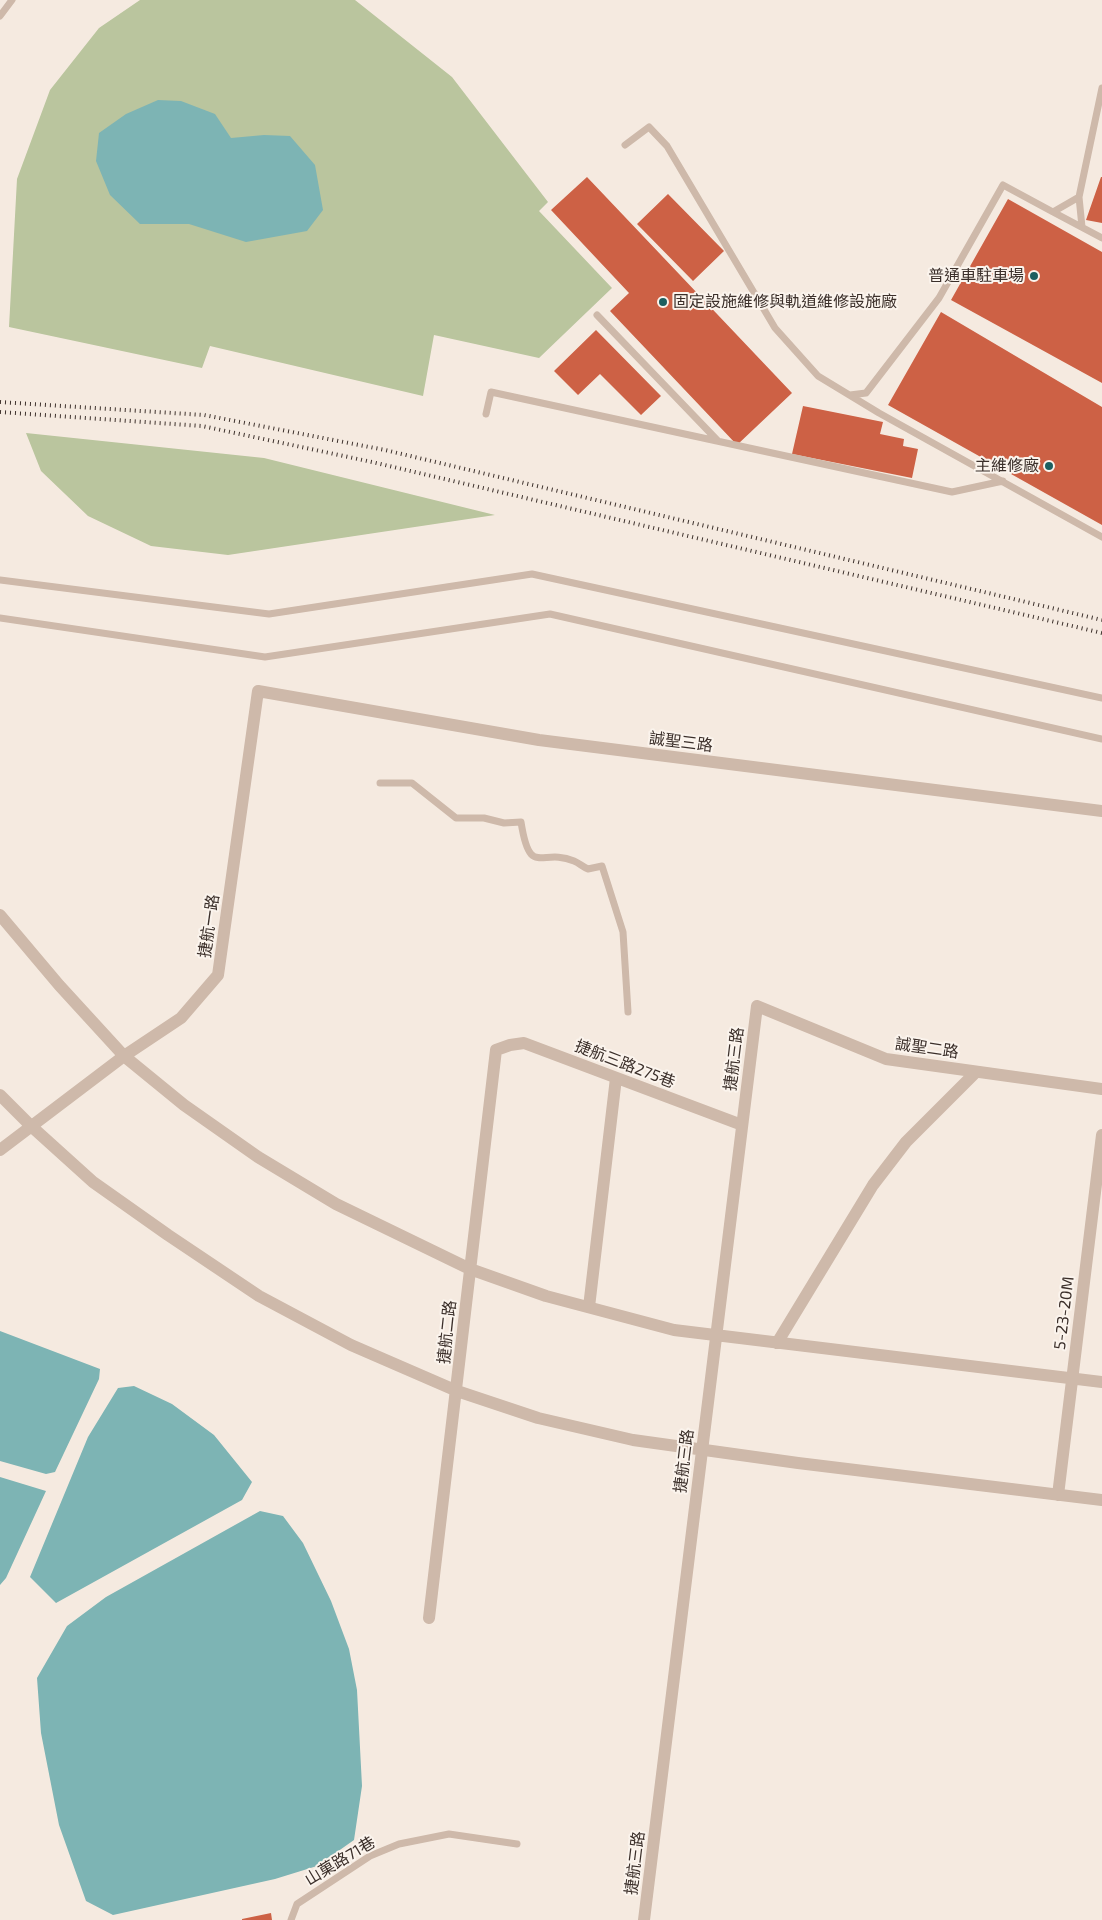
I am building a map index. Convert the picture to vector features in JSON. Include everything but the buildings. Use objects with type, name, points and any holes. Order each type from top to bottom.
[{"type":"street","name":"誠聖三路","points":[[258,692],[539,740],[1102,811]]},
{"type":"street","name":"捷航一路","points":[[0,1150],[124,1056],[182,1018],[218,975],[258,692]]},
{"type":"street","points":[[0,915],[59,985],[124,1056],[184,1105],[258,1157],[336,1204],[470,1269],[546,1296],[674,1330],[1102,1382]]},
{"type":"street","name":"誠聖二路","points":[[756,1006],[886,1059],[1102,1089]]},
{"type":"street","name":"捷航三路","points":[[644,1920],[756,1006]]},
{"type":"street","name":"捷航三路275巷","points":[[496,1050],[524,1043],[742,1126]]},
{"type":"street","name":"捷航二路","points":[[429,1618],[496,1050]]},
{"type":"street","points":[[777,1343],[873,1185],[906,1142],[976,1072]]},
{"type":"street","points":[[589,1307],[616,1078]]},
{"type":"street","points":[[0,1095],[93,1182],[259,1296],[351,1345],[457,1391],[538,1418],[633,1440],[1102,1500]]},
{"type":"street","name":"5-23-20M","points":[[1058,1495],[1102,1135]]},
{"type":"lane","points":[[0,16],[12,0]]},
{"type":"lane","points":[[1082,227],[1079,197],[1102,88]]},
{"type":"lane","points":[[625,145],[649,126],[667,146],[775,328],[818,376],[1102,537]]},
{"type":"lane","points":[[849,395],[866,393],[939,298],[1003,185],[1102,238]]},
{"type":"lane","points":[[1053,212],[1079,197]]},
{"type":"lane","points":[[597,315],[718,441]]},
{"type":"lane","points":[[486,414],[491,392],[952,492],[1003,481]]},
{"type":"lane","points":[[0,580],[268,614],[532,574],[1102,698]]},
{"type":"lane","points":[[0,618],[265,657],[550,614],[1102,739]]},
{"type":"lane","points":[[380,783],[412,783],[456,818],[484,818],[504,823],[521,822],[524,842],[529,852],[539,859],[573,860],[588,869],[602,866],[623,932],[628,1012]]},
{"type":"lane","name":"山菓路71巷","points":[[290,1920],[297,1904],[370,1856],[398,1844],[449,1834],[517,1844]]},
{"type":"green space","points":[[140,0],[355,0],[452,77],[548,202],[539,211],[612,288],[539,358],[434,335],[423,396],[210,346],[202,368],[9,327],[17,179],[50,90],[99,28]]},
{"type":"green space","points":[[26,433],[264,458],[495,515],[228,555],[151,546],[88,516],[41,471]]},
{"type":"water","points":[[158,100],[181,101],[215,114],[231,138],[264,135],[290,136],[315,165],[323,210],[307,231],[246,242],[189,224],[140,224],[110,195],[96,161],[99,133],[126,114]]},
{"type":"water","points":[[0,1331],[100,1369],[99,1379],[55,1472],[46,1474],[0,1461]]},
{"type":"water","points":[[134,1386],[172,1404],[214,1435],[252,1482],[242,1500],[56,1603],[30,1577],[88,1437],[118,1388]]},
{"type":"water","points":[[0,1477],[46,1491],[6,1578],[0,1585]]},
{"type":"water","points":[[260,1511],[283,1516],[303,1543],[331,1601],[349,1649],[357,1690],[362,1786],[354,1840],[317,1866],[275,1879],[113,1915],[86,1901],[59,1825],[41,1733],[37,1678],[67,1626],[106,1597]]},
{"type":"railway","points":[[0,402],[204,415],[385,450],[1102,620]]},
{"type":"railway","points":[[0,412],[202,426],[372,462],[1102,633]]},
{"type":"place","name":"普通車駐車場","points":[[1034,276]]},
{"type":"place","name":"固定設施維修與軌道維修設施廠","points":[[663,302]]},
{"type":"place","name":"主維修廠","points":[[1049,466]]}]
